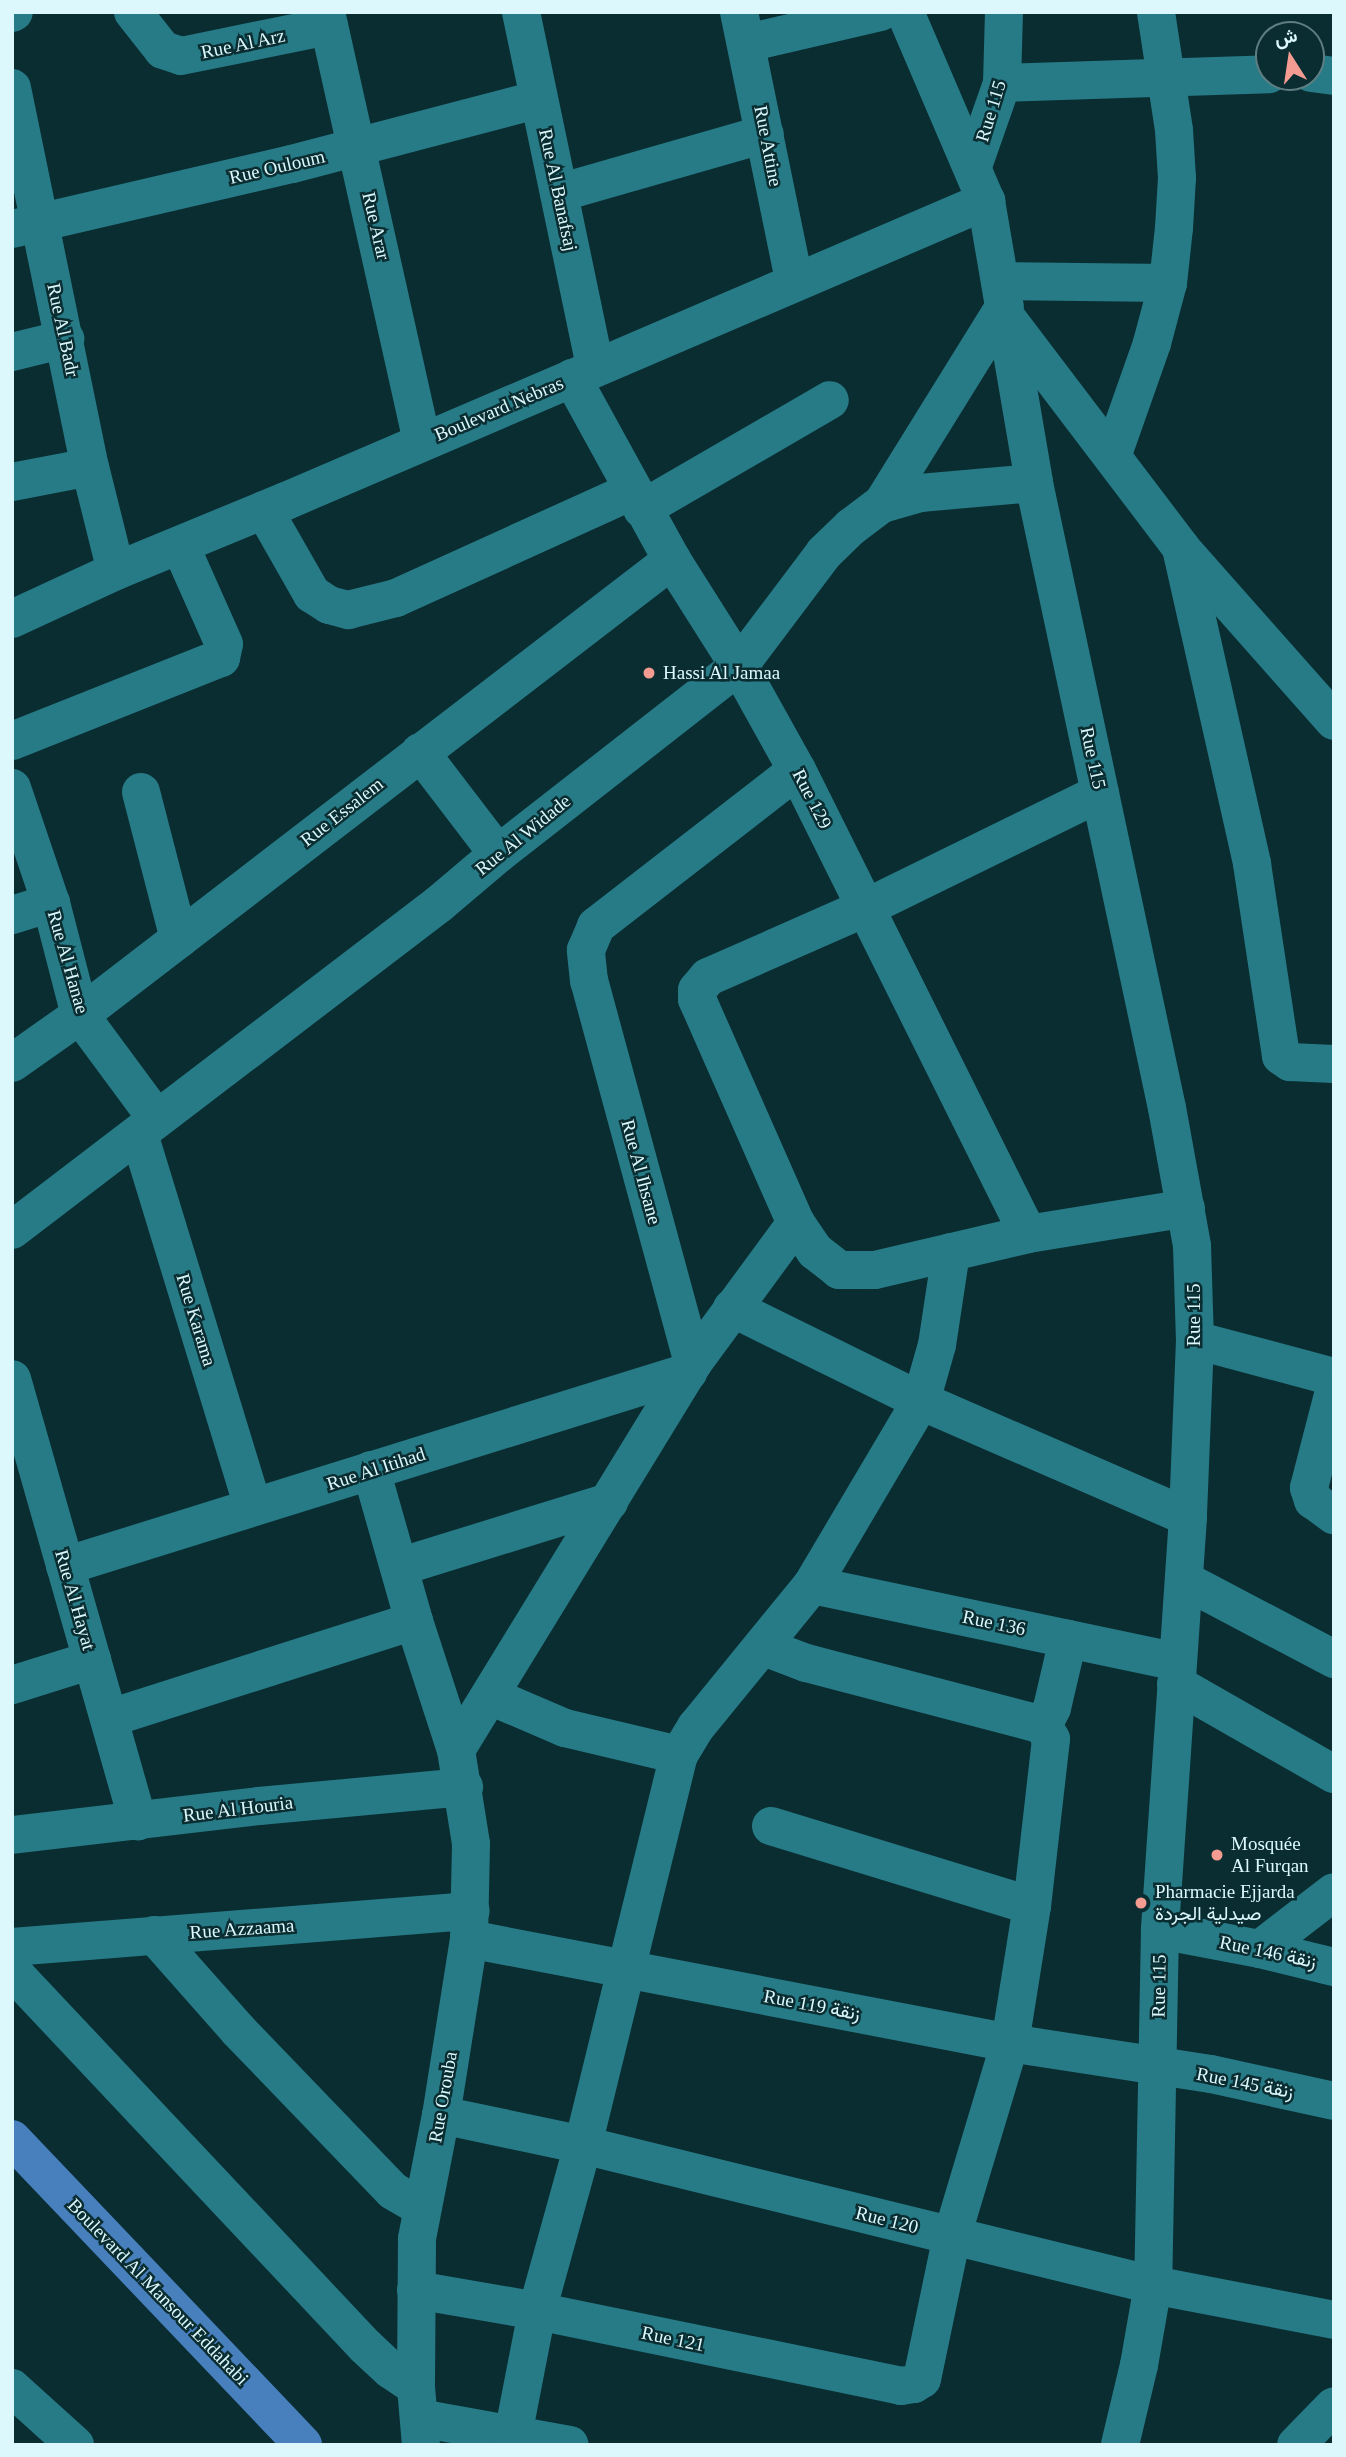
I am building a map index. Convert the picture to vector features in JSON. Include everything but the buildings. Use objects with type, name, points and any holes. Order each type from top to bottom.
[{"type":"main road","name":"Boulevard Al Mansour Eddahabi","points":[[12,2139],[303,2445]]},
{"type":"street","name":"Rue Al Arz","points":[[133,12],[163,50],[181,56],[327,19]]},
{"type":"street","name":"Rue Al Banafsaj","points":[[522,12],[559,193],[583,372]]},
{"type":"street","points":[[743,28],[880,12]]},
{"type":"street","points":[[905,12],[980,183]]},
{"type":"street","name":"Rue 115","points":[[1004,12],[1002,83],[980,183],[1004,302],[1034,483],[1186,1208],[1194,1273],[1195,1340],[1188,1517],[1160,1930],[1153,2285],[1139,2365],[1120,2445]]},
{"type":"street","points":[[1113,454],[1152,344],[1168,283],[1177,178],[1156,12]]},
{"type":"street","name":"Rue Arar","points":[[327,19],[358,147],[422,441]]},
{"type":"street","name":"Rue Attine","points":[[743,28],[794,281]]},
{"type":"street","points":[[1002,83],[1255,75]]},
{"type":"street","name":"Rue Al Badr","points":[[12,88],[27,225],[65,339],[90,467],[116,571]]},
{"type":"street","name":"Rue Ouloum","points":[[27,225],[358,147],[539,99]]},
{"type":"street","points":[[559,193],[765,134]]},
{"type":"street","name":"Boulevard Nebras","points":[[12,619],[116,571],[264,510],[794,281],[980,183]]},
{"type":"street","points":[[1004,302],[1168,283]]},
{"type":"street","points":[[1004,302],[1181,548],[1334,721]]},
{"type":"street","points":[[882,504],[1004,302]]},
{"type":"street","points":[[12,352],[65,339]]},
{"type":"street","name":"Rue 129","points":[[583,372],[637,500],[739,666],[797,770],[1028,1234]]},
{"type":"street","points":[[264,510],[312,594],[329,605],[348,610],[397,598],[637,500],[831,400]]},
{"type":"street","points":[[12,482],[90,467]]},
{"type":"street","name":"Rue Al Widade","points":[[12,1230],[439,904],[498,854],[739,666],[824,553],[851,527],[882,504],[920,493],[1034,483]]},
{"type":"street","points":[[12,741],[221,659],[224,644],[180,545]]},
{"type":"street","points":[[1181,548],[1252,864],[1281,1056],[1290,1062],[1334,1064]]},
{"type":"street","name":"Rue Essalem","points":[[12,1063],[80,1015],[420,751],[672,560]]},
{"type":"street","points":[[420,751],[498,854]]},
{"type":"street","name":"Rue Al Ihsane","points":[[691,1368],[589,981],[586,950],[596,926],[797,770]]},
{"type":"street","name":"Rue Al Hanae","points":[[12,788],[51,903],[80,1015],[148,1127]]},
{"type":"street","points":[[141,792],[179,939]]},
{"type":"street","points":[[1100,793],[867,907],[708,977],[697,990],[701,1009],[796,1223],[815,1251],[839,1270],[875,1270],[1028,1234],[1186,1208]]},
{"type":"street","points":[[12,915],[51,903]]},
{"type":"street","name":"Rue Karama","points":[[148,1127],[253,1507]]},
{"type":"street","points":[[460,1768],[489,1696],[691,1368],[796,1223]]},
{"type":"street","points":[[513,2435],[537,2311],[583,2145],[679,1755],[696,1727],[812,1585],[921,1401],[937,1345],[951,1252]]},
{"type":"street","points":[[732,1308],[921,1401],[1188,1517]]},
{"type":"street","points":[[1195,1340],[1334,1377]]},
{"type":"street","name":"Rue Al Itihad","points":[[65,1566],[691,1368]]},
{"type":"street","name":"Rue Al Hayat","points":[[12,1379],[138,1821]]},
{"type":"street","points":[[1334,1391],[1309,1488],[1313,1500],[1334,1515]]},
{"type":"street","name":"Rue Orouba","points":[[371,1470],[460,1768],[471,1844],[470,1925],[441,2115],[417,2239],[419,2417]]},
{"type":"street","points":[[399,1567],[609,1502]]},
{"type":"street","points":[[1184,1580],[1334,1659]]},
{"type":"street","name":"Rue 136","points":[[812,1585],[1068,1639],[1176,1673],[1334,1774]]},
{"type":"street","points":[[110,1718],[414,1621]]},
{"type":"street","points":[[1043,1725],[1052,1708],[1068,1639]]},
{"type":"street","points":[[764,1647],[806,1663],[1043,1725],[1049,1733],[1051,1747],[1032,1906],[1010,2043],[952,2236]]},
{"type":"street","points":[[12,1685],[92,1660]]},
{"type":"street","points":[[489,1696],[565,1728],[679,1755]]},
{"type":"street","name":"Rue Al Houria","points":[[12,1835],[259,1806],[460,1768]]},
{"type":"street","points":[[771,1826],[1032,1906]]},
{"type":"street","points":[[1261,1949],[1334,1892]]},
{"type":"street","name":"Rue 119 زنقة","points":[[470,1925],[626,1970],[1010,2043],[1157,2067]]},
{"type":"street","name":"Rue Azzaama","points":[[12,1947],[154,1936],[470,1925]]},
{"type":"street","name":"Rue 146 زنقة","points":[[1160,1930],[1261,1949],[1334,1967]]},
{"type":"street","points":[[154,1936],[238,2030],[393,2190],[422,2208]]},
{"type":"street","points":[[12,1971],[391,2370],[419,2417],[570,2445]]},
{"type":"street","name":"Rue 145 زنقة","points":[[1157,2067],[1211,2074],[1334,2101]]},
{"type":"street","name":"Rue 120","points":[[441,2115],[583,2145],[1153,2285],[1334,2320]]},
{"type":"street","name":"Rue 121","points":[[416,2290],[537,2311],[901,2386],[918,2382],[924,2373],[952,2236]]},
{"type":"street","points":[[12,2388],[75,2445]]},
{"type":"street","points":[[1296,2445],[1334,2406]]},
{"type":"place","name":"Hassi Al Jamaa","points":[[649,673]]},
{"type":"place","name":"Mosquée Al Furqan","points":[[1217,1855]]},
{"type":"place","name":"Pharmacie Ejjarda صيدلية الجردة","points":[[1141,1903]]}]
